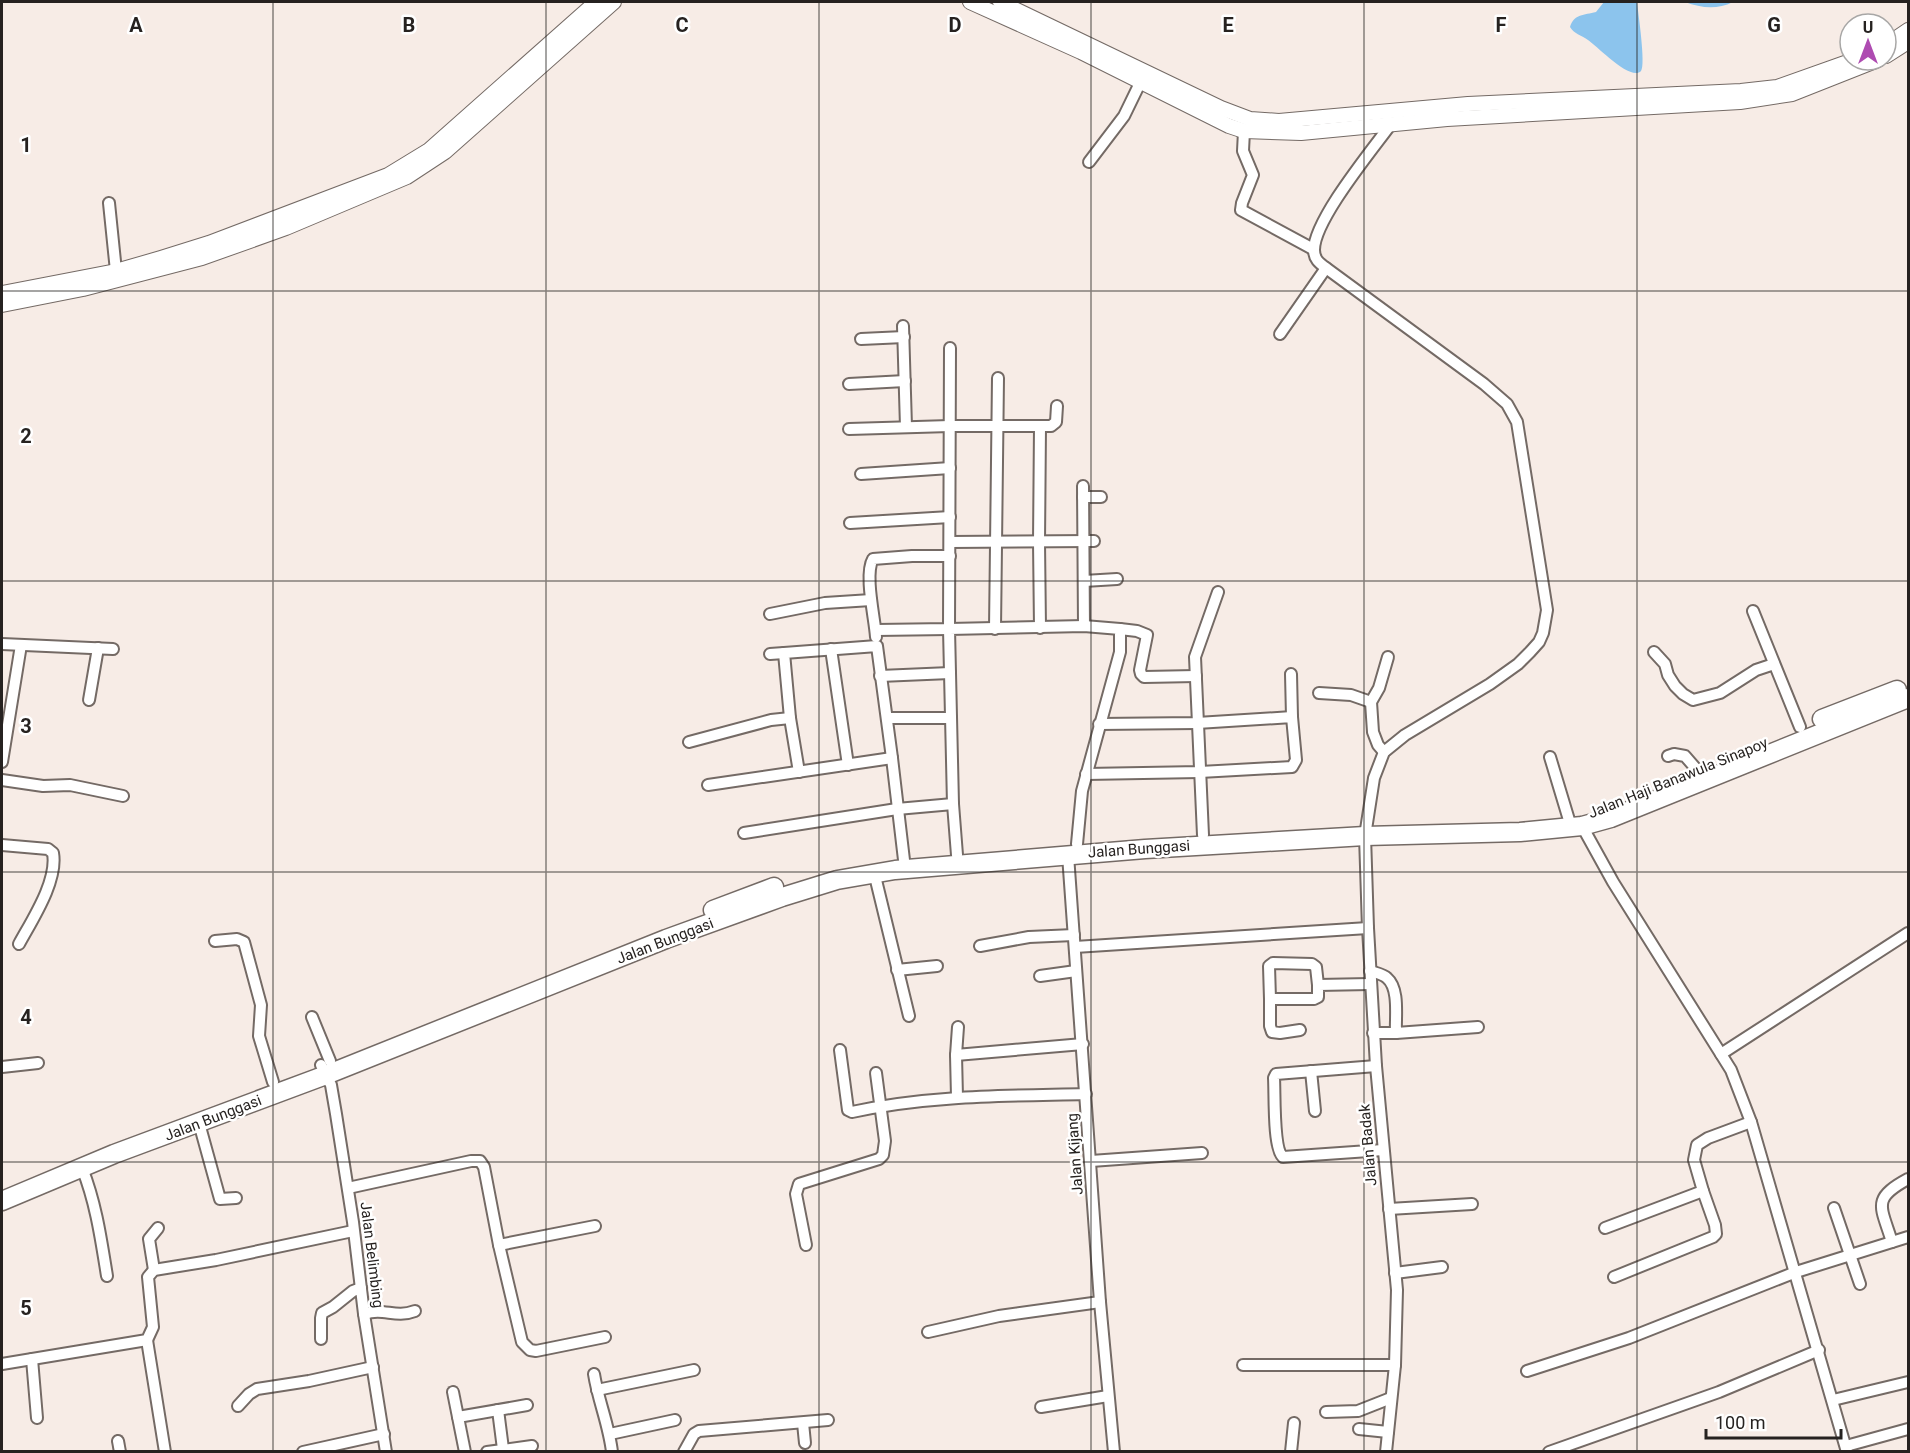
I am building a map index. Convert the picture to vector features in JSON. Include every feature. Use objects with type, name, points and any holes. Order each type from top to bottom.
[{"type":"highway","name":"Jalan Haji Banawula Sinapoy","points":[[1608,813],[1698,771],[1908,685]]},
{"type":"highway","name":"Jalan Haji Banawula Sinapoy","points":[[1366,832],[1576,823],[1608,813],[1908,698]]},
{"type":"highway","name":"Jalan Bunggasi","points":[[753,901],[874,872],[986,857],[1203,835],[1366,832]]},
{"type":"highway","name":"Jalan Bunggasi","points":[[1072,850],[1204,845],[1366,832]]},
{"type":"highway","name":"Jalan Bunggasi","points":[[2,1188],[112,1149],[199,1123],[325,1067],[664,934],[836,871],[904,860],[957,855],[986,857]]},
{"type":"highway","name":"Jalan Bunggasi","points":[[2,1201],[82,1168],[112,1149],[273,1082],[325,1067]]},
{"type":"street","points":[[283,222],[388,175],[417,159],[596,2]]},
{"type":"street","points":[[2,305],[82,284],[202,258],[283,222],[396,183],[430,164],[614,2]]},
{"type":"street","points":[[970,2],[1141,81],[1244,132],[1301,133],[1391,124],[1446,112]]},
{"type":"street","points":[[1000,2],[1221,108],[1250,119],[1279,121],[1792,94],[1848,72]]},
{"type":"street","points":[[1734,97],[1777,87],[1838,65]]},
{"type":"street","points":[[1089,162],[1124,116],[1141,81]]},
{"type":"street","points":[[1388,657],[1379,688],[1371,702],[1373,732],[1378,745],[1384,752],[1405,735],[1490,684],[1518,664],[1539,642],[1546,622],[1547,610],[1521,440],[1513,412],[1498,395],[1484,384],[1316,259],[1313,249],[1324,220],[1391,124]]},
{"type":"street","points":[[1244,132],[1243,151],[1253,175],[1241,210],[1313,249]]},
{"type":"street","points":[[109,203],[116,271]]},
{"type":"street","points":[[2,293],[82,284],[116,271],[209,243],[265,229]]},
{"type":"street","points":[[1280,334],[1326,268]]},
{"type":"street","points":[[861,339],[904,331],[906,427]]},
{"type":"street","points":[[950,348],[950,673],[953,804],[957,855]]},
{"type":"street","points":[[995,629],[998,378]]},
{"type":"street","points":[[849,384],[905,381]]},
{"type":"street","points":[[849,429],[1051,426],[1055,424],[1057,406]]},
{"type":"street","points":[[1040,427],[1041,628]]},
{"type":"street","points":[[861,474],[950,468]]},
{"type":"street","points":[[1084,626],[1084,581],[1089,541],[1083,491],[1101,497]]},
{"type":"street","points":[[850,523],[950,517]]},
{"type":"street","points":[[950,542],[1089,541]]},
{"type":"street","points":[[904,860],[871,600],[870,568],[873,559],[950,556]]},
{"type":"street","points":[[1084,581],[1117,579]]},
{"type":"street","points":[[1203,835],[1197,723],[1197,651],[1218,592]]},
{"type":"street","points":[[770,614],[825,603],[871,600]]},
{"type":"street","points":[[1753,611],[1800,728]]},
{"type":"street","points":[[876,630],[1084,626],[1120,629],[1147,635],[1140,670],[1144,676],[1196,676]]},
{"type":"street","name":"Jalan Kijang","points":[[1114,1452],[1100,1302],[1076,971],[1072,850],[1086,774],[1120,652],[1120,629]]},
{"type":"street","points":[[2,644],[113,649]]},
{"type":"street","points":[[2,762],[21,645]]},
{"type":"street","points":[[770,654],[877,646]]},
{"type":"street","points":[[89,700],[98,648]]},
{"type":"street","points":[[831,649],[848,765]]},
{"type":"street","points":[[1654,652],[1665,664],[1668,675],[1675,686],[1693,700],[1720,693],[1756,670],[1774,664]]},
{"type":"street","points":[[784,653],[790,718],[799,772]]},
{"type":"street","points":[[880,676],[950,673]]},
{"type":"street","points":[[1086,774],[1200,772],[1293,766],[1296,760],[1291,674]]},
{"type":"street","points":[[1319,693],[1351,695],[1371,702]]},
{"type":"street","points":[[1100,724],[1197,723],[1292,717]]},
{"type":"street","points":[[689,742],[771,720],[790,718]]},
{"type":"street","points":[[887,718],[951,718]]},
{"type":"street","name":"Jalan Badak","points":[[1384,752],[1374,778],[1366,832],[1373,1033],[1395,1272],[1395,1365],[1386,1452]]},
{"type":"street","points":[[1668,756],[1674,754],[1685,756],[1698,771]]},
{"type":"street","points":[[708,784],[892,758]]},
{"type":"street","points":[[1550,758],[1576,823],[1721,1054],[1740,1090],[1752,1122],[1847,1449],[1908,1429]]},
{"type":"street","points":[[2,780],[43,786],[70,785],[123,796]]},
{"type":"street","points":[[744,833],[897,809],[953,804]]},
{"type":"street","points":[[2,845],[48,849],[53,853],[54,860],[45,895],[19,944]]},
{"type":"street","points":[[874,872],[909,1016]]},
{"type":"street","points":[[980,946],[1029,937],[1074,941],[1368,928]]},
{"type":"street","points":[[1721,1054],[1908,933]]},
{"type":"street","points":[[215,941],[237,939],[244,942],[261,1005],[259,1036],[273,1082]]},
{"type":"street","points":[[1270,999],[1315,999],[1318,996],[1316,967],[1312,964],[1273,963],[1269,966],[1270,1026],[1272,1032],[1300,1030]]},
{"type":"street","points":[[897,970],[937,966]]},
{"type":"street","points":[[1040,976],[1076,971]]},
{"type":"street","points":[[1370,971],[1382,975],[1391,983],[1394,990],[1396,1034]]},
{"type":"street","points":[[1318,985],[1370,984]]},
{"type":"street","name":"Jalan Belimbing","points":[[312,1017],[331,1085],[386,1452]]},
{"type":"street","points":[[1373,1033],[1396,1034],[1478,1027]]},
{"type":"street","points":[[957,1097],[958,1028]]},
{"type":"street","points":[[956,1054],[1083,1044]]},
{"type":"street","points":[[840,1050],[848,1110],[852,1112],[881,1105],[957,1097],[1086,1094]]},
{"type":"street","points":[[2,1067],[38,1063]]},
{"type":"street","points":[[1376,1066],[1281,1073],[1274,1076],[1276,1132],[1281,1156],[1295,1158],[1383,1150]]},
{"type":"street","points":[[1311,1071],[1315,1111]]},
{"type":"street","points":[[806,1245],[796,1194],[797,1186],[802,1182],[882,1157],[885,1140],[876,1073]]},
{"type":"street","points":[[1614,1277],[1716,1234],[1694,1160],[1698,1145],[1708,1138],[1752,1122]]},
{"type":"street","points":[[199,1123],[220,1199],[236,1198]]},
{"type":"street","points":[[1091,1161],[1202,1153]]},
{"type":"street","points":[[348,1188],[471,1161],[480,1161],[484,1167],[499,1245],[522,1342],[526,1348],[536,1351],[605,1337]]},
{"type":"street","points":[[82,1168],[91,1190],[99,1223],[107,1276]]},
{"type":"street","points":[[1892,1242],[1882,1207],[1883,1197],[1889,1190],[1908,1179]]},
{"type":"street","points":[[1605,1228],[1703,1191]]},
{"type":"street","points":[[1389,1209],[1472,1204]]},
{"type":"street","points":[[1834,1208],[1852,1255],[1860,1284]]},
{"type":"street","points":[[499,1245],[595,1226]]},
{"type":"street","points":[[154,1270],[148,1239],[158,1228]]},
{"type":"street","points":[[165,1452],[147,1340],[153,1327],[148,1277],[154,1270],[216,1260],[353,1231]]},
{"type":"street","points":[[1527,1371],[1629,1338],[1796,1272],[1908,1237]]},
{"type":"street","points":[[1395,1272],[1442,1268]]},
{"type":"street","points":[[321,1339],[322,1313],[361,1288]]},
{"type":"street","points":[[928,1332],[999,1316],[1100,1302]]},
{"type":"street","points":[[364,1314],[379,1310],[402,1315],[415,1311]]},
{"type":"street","points":[[2,1364],[147,1340]]},
{"type":"street","points":[[1549,1452],[1709,1395],[1819,1350]]},
{"type":"street","points":[[32,1359],[37,1418]]},
{"type":"street","points":[[1243,1365],[1395,1365]]},
{"type":"street","points":[[238,1406],[257,1389],[309,1381],[373,1367]]},
{"type":"street","points":[[597,1390],[694,1371]]},
{"type":"street","points":[[594,1374],[610,1434],[612,1452]]},
{"type":"street","points":[[1833,1400],[1908,1382]]},
{"type":"street","points":[[453,1392],[465,1452]]},
{"type":"street","points":[[1041,1407],[1108,1396]]},
{"type":"street","points":[[1326,1412],[1358,1411],[1391,1398]]},
{"type":"street","points":[[458,1417],[526,1406]]},
{"type":"street","points":[[498,1410],[502,1449]]},
{"type":"street","points":[[610,1434],[675,1420]]},
{"type":"street","points":[[684,1452],[694,1434],[699,1431],[828,1420]]},
{"type":"street","points":[[803,1423],[805,1443]]},
{"type":"street","points":[[1291,1452],[1294,1423]]},
{"type":"street","points":[[1359,1429],[1388,1432]]},
{"type":"street","points":[[303,1452],[384,1434]]},
{"type":"street","points":[[487,1452],[532,1446]]},
{"type":"water","points":[[1604,2],[1637,2],[1642,49],[1641,71],[1636,73],[1622,68],[1570,27],[1577,17],[1596,12]]},
{"type":"water","points":[[1685,2],[1733,2],[1709,7]]}]
